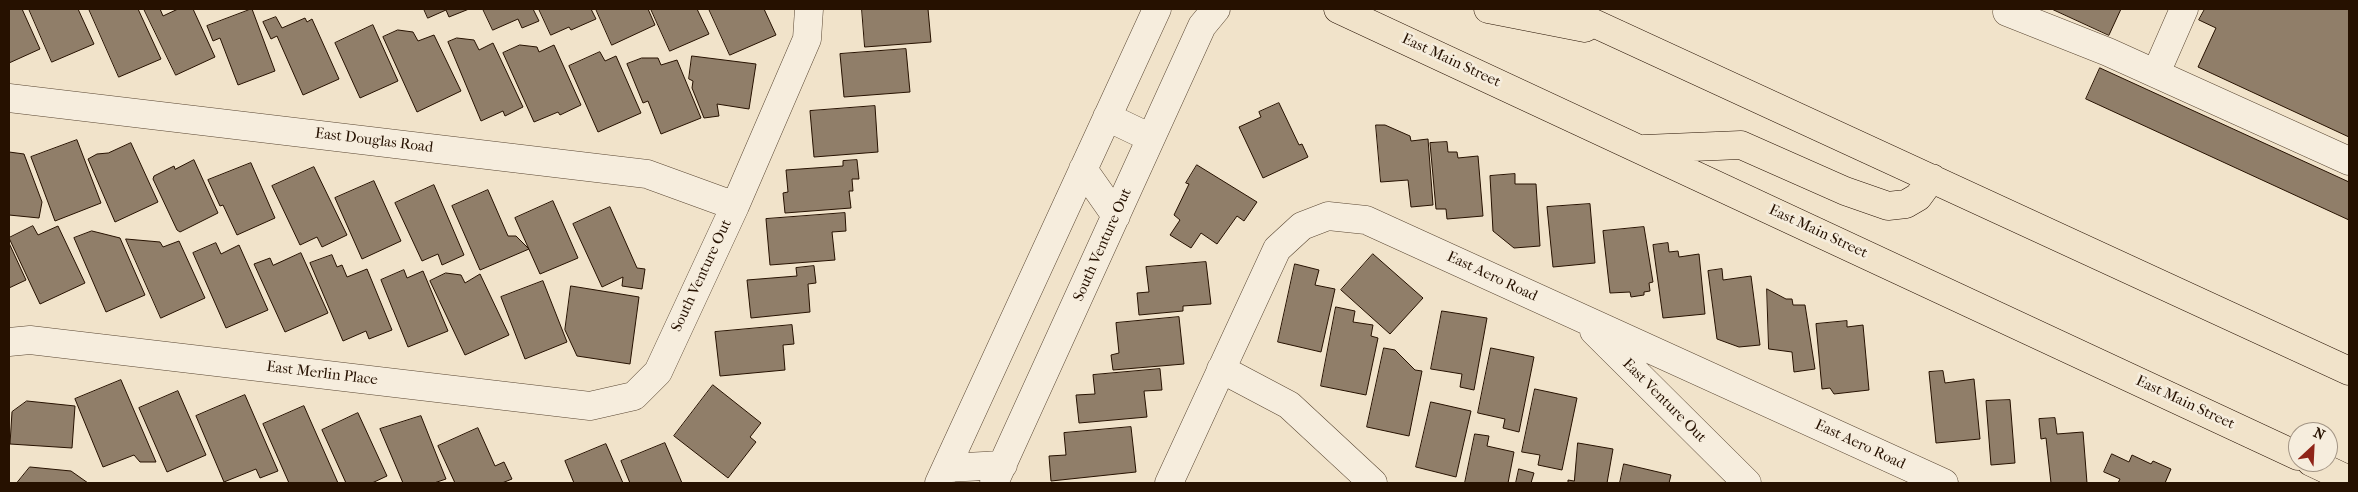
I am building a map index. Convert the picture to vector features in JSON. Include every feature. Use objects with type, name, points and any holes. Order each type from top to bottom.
[{"type":"main road","name":"East Main Street","points":[[1338,9],[2288,451]]},
{"type":"main road","points":[[1488,9],[1616,34]]},
{"type":"main road","points":[[1563,9],[2349,371]]},
{"type":"main road","points":[[1640,150],[1741,145],[1845,191],[1888,206],[1906,204],[1918,198],[1932,178]]},
{"type":"main road","points":[[2332,472],[2349,480]]},
{"type":"lane","name":"South Venture Out","points":[[634,396],[658,372],[734,206],[807,39],[810,9]]},
{"type":"lane","points":[[998,474],[942,476],[1157,9]]},
{"type":"lane","name":"South Venture Out","points":[[998,474],[1202,26],[1216,9]]},
{"type":"lane","points":[[2156,73],[2184,9]]},
{"type":"lane","points":[[2008,12],[2156,73],[2349,162]]},
{"type":"lane","name":"East Douglas Road","points":[[9,98],[647,174],[734,206]]},
{"type":"lane","points":[[1107,117],[1151,138]]},
{"type":"lane","points":[[1083,169],[1116,216]]},
{"type":"lane","name":"East Aero Road","points":[[1169,483],[1277,249],[1302,226],[1328,216],[1366,220],[1933,478]]},
{"type":"lane","name":"East Venture Out","points":[[1581,318],[1748,483]]},
{"type":"lane","name":"East Merlin Place","points":[[9,342],[30,340],[590,406],[634,396]]},
{"type":"lane","points":[[1221,369],[1289,405],[1373,483]]},
{"type":"lane","points":[[1893,483],[1933,478]]},
{"type":"building","points":[[9,9],[22,9],[40,49],[9,63]]},
{"type":"building","points":[[29,9],[78,9],[94,44],[52,62]]},
{"type":"building","points":[[89,9],[138,9],[161,59],[119,77]]},
{"type":"building","points":[[144,9],[160,9],[163,16],[178,9],[193,9],[215,57],[176,75]]},
{"type":"building","points":[[252,9],[275,71],[238,85],[220,38],[213,41],[207,26]]},
{"type":"building","points":[[424,9],[469,9],[449,17],[446,10],[428,18]]},
{"type":"building","points":[[483,9],[533,9],[539,21],[522,28],[518,19],[493,30]]},
{"type":"building","points":[[539,9],[591,9],[596,19],[571,30],[569,27],[551,35]]},
{"type":"building","points":[[596,9],[648,9],[655,25],[612,45]]},
{"type":"building","points":[[651,9],[697,9],[709,34],[670,51]]},
{"type":"building","points":[[709,9],[764,9],[776,35],[730,55]]},
{"type":"building","points":[[862,9],[928,9],[931,42],[865,47]]},
{"type":"building","points":[[2052,9],[2121,9],[2109,35]]},
{"type":"building","points":[[2205,9],[2349,9],[2349,137],[2198,67],[2216,28],[2199,20]]},
{"type":"building","points":[[276,17],[282,28],[305,18],[307,22],[312,19],[339,79],[303,95],[277,36],[271,39],[263,22]]},
{"type":"building","points":[[373,25],[398,81],[360,98],[335,43]]},
{"type":"building","points":[[398,30],[413,32],[418,41],[434,35],[461,91],[417,112],[383,37]]},
{"type":"building","points":[[457,38],[474,40],[479,50],[493,43],[523,107],[505,116],[503,111],[481,121],[448,42]]},
{"type":"building","points":[[520,45],[537,47],[539,52],[554,45],[581,105],[560,115],[558,112],[534,122],[503,53]]},
{"type":"building","points":[[906,49],[910,92],[844,97],[840,54]]},
{"type":"building","points":[[600,52],[605,61],[616,56],[641,113],[598,132],[569,66]]},
{"type":"building","points":[[692,56],[756,64],[749,109],[717,104],[719,116],[704,118],[692,88],[693,81],[689,79]]},
{"type":"building","points":[[642,58],[658,58],[661,65],[677,60],[701,118],[661,134],[648,101],[643,103],[627,64]]},
{"type":"building","points":[[2100,68],[2349,182],[2349,220],[2086,99]]},
{"type":"building","points":[[1279,103],[1299,145],[1302,144],[1308,157],[1263,178],[1239,127],[1261,117],[1259,112]]},
{"type":"building","points":[[875,106],[878,152],[814,157],[810,111]]},
{"type":"building","points":[[1376,125],[1385,125],[1410,136],[1411,141],[1428,139],[1433,205],[1411,207],[1408,180],[1381,182]]},
{"type":"building","points":[[77,140],[101,203],[55,221],[31,157]]},
{"type":"building","points":[[1447,142],[1448,152],[1457,152],[1458,158],[1478,156],[1483,216],[1447,219],[1446,209],[1436,209],[1430,143]]},
{"type":"building","points":[[131,143],[158,202],[115,222],[88,159],[97,154],[108,153]]},
{"type":"building","points":[[9,152],[24,154],[42,202],[39,218],[9,215]]},
{"type":"building","points":[[194,160],[218,213],[180,232],[177,230],[153,179],[154,176],[174,166],[175,169]]},
{"type":"building","points":[[857,160],[859,179],[852,179],[853,191],[849,191],[851,208],[785,213],[783,193],[788,192],[786,170],[843,166],[843,161]]},
{"type":"building","points":[[251,163],[275,218],[237,235],[223,205],[220,206],[208,180]]},
{"type":"building","points":[[1197,165],[1257,202],[1244,221],[1237,216],[1217,244],[1201,233],[1191,248],[1170,235],[1180,220],[1174,215],[1189,184],[1186,183]]},
{"type":"building","points":[[314,167],[347,235],[322,247],[317,237],[300,245],[272,186]]},
{"type":"building","points":[[1515,174],[1515,184],[1536,184],[1540,246],[1514,248],[1493,231],[1490,176]]},
{"type":"building","points":[[374,181],[401,241],[362,259],[335,198]]},
{"type":"building","points":[[434,185],[464,255],[442,265],[438,254],[422,261],[395,203]]},
{"type":"building","points":[[488,190],[508,236],[516,236],[529,249],[480,270],[452,206]]},
{"type":"building","points":[[553,201],[578,258],[540,274],[515,218]]},
{"type":"building","points":[[1590,204],[1595,263],[1553,267],[1547,207]]},
{"type":"building","points":[[610,207],[637,268],[645,269],[642,289],[622,286],[623,277],[602,287],[573,224]]},
{"type":"building","points":[[845,213],[846,231],[832,232],[835,260],[770,265],[766,219]]},
{"type":"building","points":[[33,226],[38,235],[58,226],[85,283],[40,304],[9,238]]},
{"type":"building","points":[[1644,227],[1653,282],[1649,283],[1650,291],[1644,292],[1644,295],[1631,297],[1630,292],[1610,293],[1603,231]]},
{"type":"building","points":[[92,231],[120,238],[145,295],[106,312],[74,238]]},
{"type":"building","points":[[126,239],[160,242],[163,247],[179,241],[205,298],[161,318]]},
{"type":"building","points":[[9,243],[26,280],[9,288]]},
{"type":"building","points":[[216,243],[221,254],[239,245],[268,310],[226,328],[193,253]]},
{"type":"building","points":[[1668,243],[1669,252],[1678,251],[1679,257],[1699,254],[1705,314],[1663,318],[1653,245]]},
{"type":"building","points":[[301,253],[328,313],[285,332],[254,264],[270,258],[273,265]]},
{"type":"building","points":[[1373,254],[1423,298],[1390,334],[1341,290]]},
{"type":"building","points":[[332,255],[337,267],[342,265],[347,277],[367,269],[392,330],[369,339],[366,331],[343,341],[310,263]]},
{"type":"building","points":[[1206,262],[1211,304],[1183,306],[1183,311],[1139,315],[1137,293],[1149,292],[1146,267]]},
{"type":"building","points":[[1295,264],[1319,270],[1315,285],[1335,289],[1321,352],[1278,342]]},
{"type":"building","points":[[814,266],[816,283],[808,284],[810,312],[751,318],[747,280],[797,276],[796,268]]},
{"type":"building","points":[[1722,269],[1723,280],[1751,276],[1760,345],[1739,347],[1717,339],[1708,271]]},
{"type":"building","points":[[404,270],[407,278],[423,271],[448,331],[408,347],[381,280]]},
{"type":"building","points":[[446,273],[461,275],[465,283],[480,274],[509,335],[465,355],[430,281]]},
{"type":"building","points":[[543,281],[567,342],[525,359],[501,297]]},
{"type":"building","points":[[571,286],[639,297],[630,364],[577,356],[565,330]]},
{"type":"building","points":[[1767,289],[1786,299],[1792,299],[1793,305],[1805,305],[1815,369],[1794,372],[1792,352],[1769,349]]},
{"type":"building","points":[[1336,307],[1355,311],[1353,322],[1373,325],[1371,336],[1378,338],[1366,395],[1321,386]]},
{"type":"building","points":[[1442,311],[1487,318],[1474,390],[1460,387],[1462,374],[1431,369]]},
{"type":"building","points":[[1179,317],[1184,364],[1113,370],[1111,355],[1119,353],[1116,323]]},
{"type":"building","points":[[1847,321],[1847,327],[1863,325],[1869,390],[1834,394],[1830,388],[1822,389],[1816,324]]},
{"type":"building","points":[[792,325],[794,344],[783,345],[785,370],[720,376],[715,332]]},
{"type":"building","points":[[1384,348],[1395,350],[1415,370],[1422,371],[1409,436],[1367,427]]},
{"type":"building","points":[[1491,348],[1534,357],[1519,432],[1503,428],[1505,419],[1478,413]]},
{"type":"building","points":[[1160,369],[1162,390],[1144,391],[1147,417],[1079,423],[1076,395],[1095,394],[1093,375]]},
{"type":"building","points":[[1943,371],[1945,383],[1974,379],[1980,439],[1936,443],[1929,372]]},
{"type":"building","points":[[121,380],[156,462],[140,462],[134,455],[103,467],[75,399]]},
{"type":"building","points":[[713,385],[761,423],[750,437],[756,442],[728,478],[674,436]]},
{"type":"building","points":[[1535,389],[1577,398],[1562,470],[1538,465],[1540,455],[1522,452]]},
{"type":"building","points":[[178,391],[206,455],[167,472],[139,408]]},
{"type":"building","points":[[245,395],[278,471],[260,478],[256,469],[224,482],[196,416]]},
{"type":"building","points":[[2010,400],[2015,463],[1991,465],[1986,401]]},
{"type":"building","points":[[27,401],[75,406],[72,448],[10,444],[12,412]]},
{"type":"building","points":[[1431,402],[1471,411],[1456,477],[1416,467]]},
{"type":"building","points":[[304,406],[338,483],[289,483],[263,424]]},
{"type":"building","points":[[358,413],[387,476],[372,483],[346,483],[322,430]]},
{"type":"building","points":[[421,416],[446,479],[434,483],[403,483],[380,429]]},
{"type":"building","points":[[2055,418],[2057,434],[2083,432],[2087,483],[2051,483],[2046,438],[2041,439],[2039,419]]},
{"type":"building","points":[[1131,427],[1136,472],[1051,481],[1049,456],[1066,455],[1064,433]]},
{"type":"building","points":[[478,428],[495,466],[504,462],[512,479],[502,483],[455,483],[438,446]]},
{"type":"building","points":[[1475,434],[1489,436],[1487,446],[1514,452],[1508,483],[1465,483]]},
{"type":"building","points":[[665,443],[682,483],[630,483],[621,461]]},
{"type":"building","points":[[1578,443],[1613,449],[1607,483],[1568,483],[1568,480],[1574,481]]},
{"type":"building","points":[[606,444],[623,483],[574,483],[565,461]]},
{"type":"building","points":[[2112,454],[2129,462],[2132,455],[2151,464],[2153,461],[2171,469],[2165,483],[2118,483],[2120,479],[2104,472]]},
{"type":"building","points":[[1624,464],[1671,475],[1669,483],[1620,483]]},
{"type":"building","points":[[30,467],[71,471],[88,483],[17,483]]},
{"type":"building","points":[[1519,469],[1534,473],[1531,483],[1516,483]]}]
